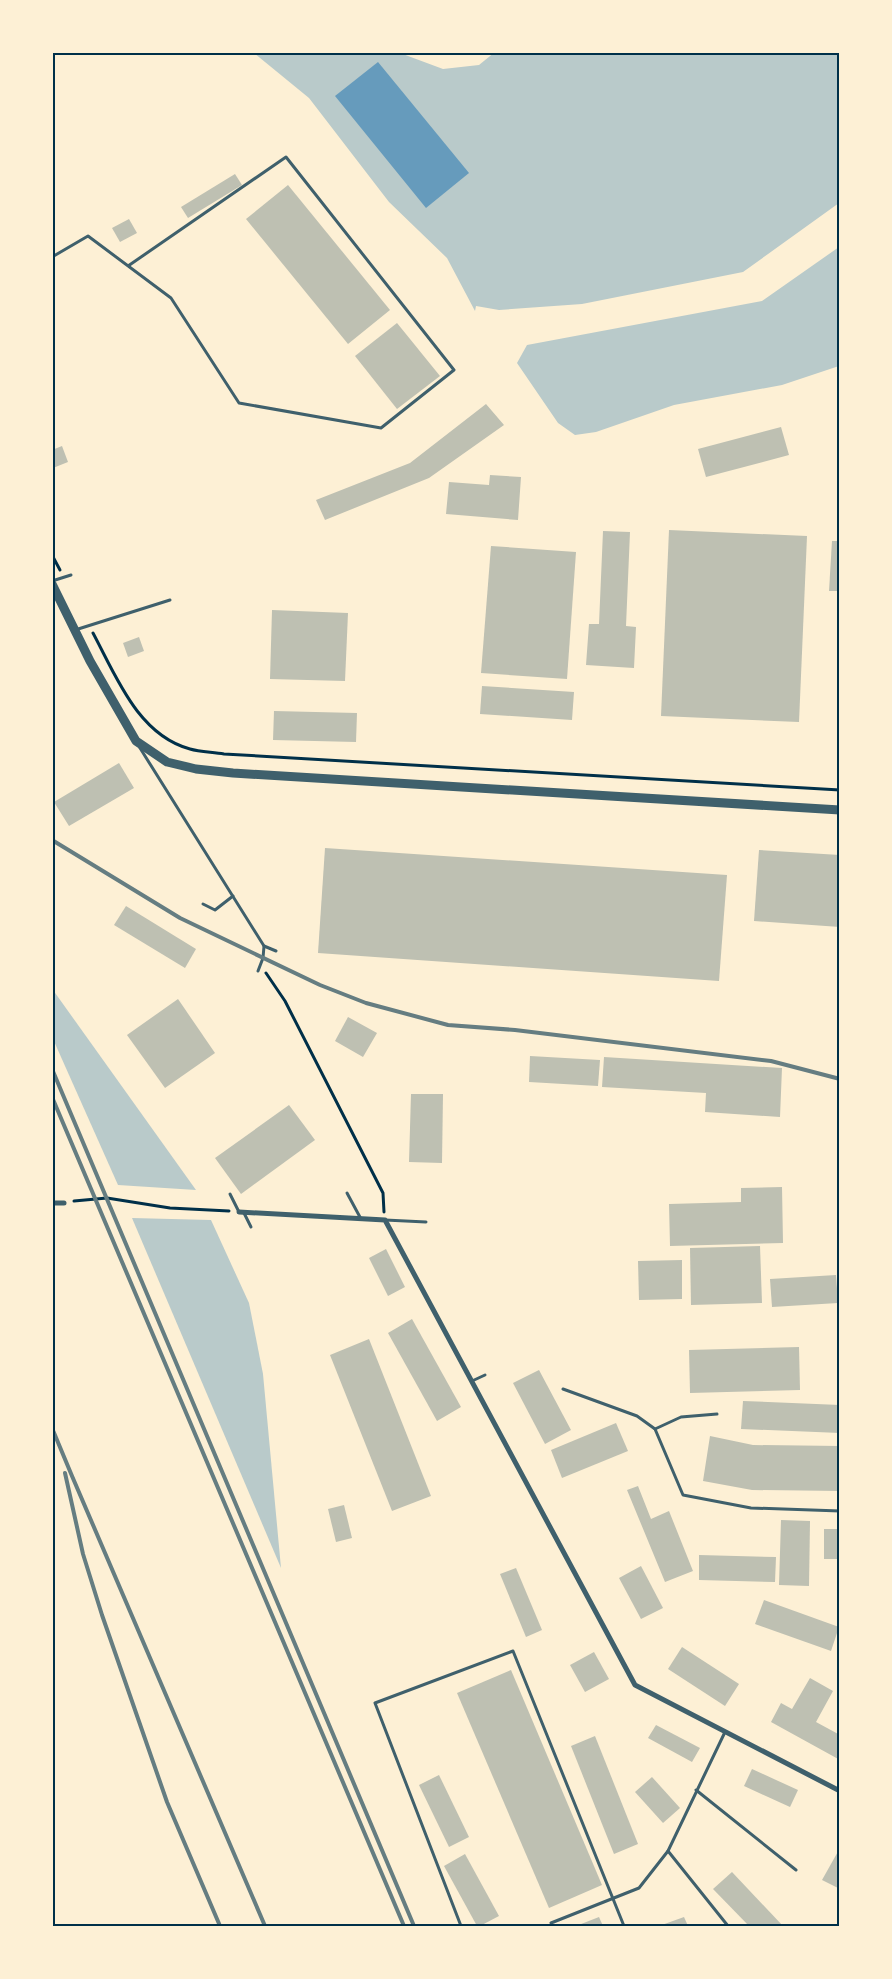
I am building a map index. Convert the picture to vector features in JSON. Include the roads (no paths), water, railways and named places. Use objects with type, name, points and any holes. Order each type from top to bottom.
[{"type":"street","points":[[52,582],[90,661],[136,741],[166,762],[196,769],[233,773],[840,810]]},
{"type":"street","points":[[52,1203],[64,1202]]},
{"type":"street","points":[[241,1212],[385,1220],[635,1685],[840,1791]]},
{"type":"lane","points":[[52,258],[88,236],[128,266],[171,298],[239,403],[382,428],[454,370],[286,157],[128,266]]},
{"type":"lane","points":[[52,582],[71,575]]},
{"type":"lane","points":[[74,630],[170,600]]},
{"type":"lane","points":[[136,741],[264,946],[276,951]]},
{"type":"lane","points":[[203,904],[216,910],[233,896]]},
{"type":"lane","points":[[258,970],[263,958],[264,946]]},
{"type":"lane","points":[[348,1193],[361,1219]]},
{"type":"lane","points":[[230,1194],[251,1227]]},
{"type":"lane","points":[[385,1220],[426,1222]]},
{"type":"lane","points":[[472,1381],[485,1375]]},
{"type":"lane","points":[[562,1389],[637,1416],[655,1429],[683,1495],[751,1508],[840,1511]]},
{"type":"lane","points":[[655,1429],[681,1417],[717,1414]]},
{"type":"lane","points":[[461,1926],[375,1703],[513,1651],[624,1926]]},
{"type":"lane","points":[[551,1923],[639,1888],[668,1852],[725,1732]]},
{"type":"lane","points":[[696,1790],[796,1870]]},
{"type":"lane","points":[[668,1852],[728,1926]]},
{"type":"water","points":[[378,62],[469,173],[426,208],[335,96]]},
{"type":"railway","points":[[52,840],[180,918],[320,985],[366,1003],[448,1025],[515,1030],[771,1061],[840,1079]]},
{"type":"railway","points":[[52,1069],[414,1926]]},
{"type":"railway","points":[[52,1097],[404,1926]]},
{"type":"railway","points":[[52,1428],[265,1926]]},
{"type":"railway","points":[[65,1473],[83,1554],[102,1615],[167,1802],[220,1926]]}]
